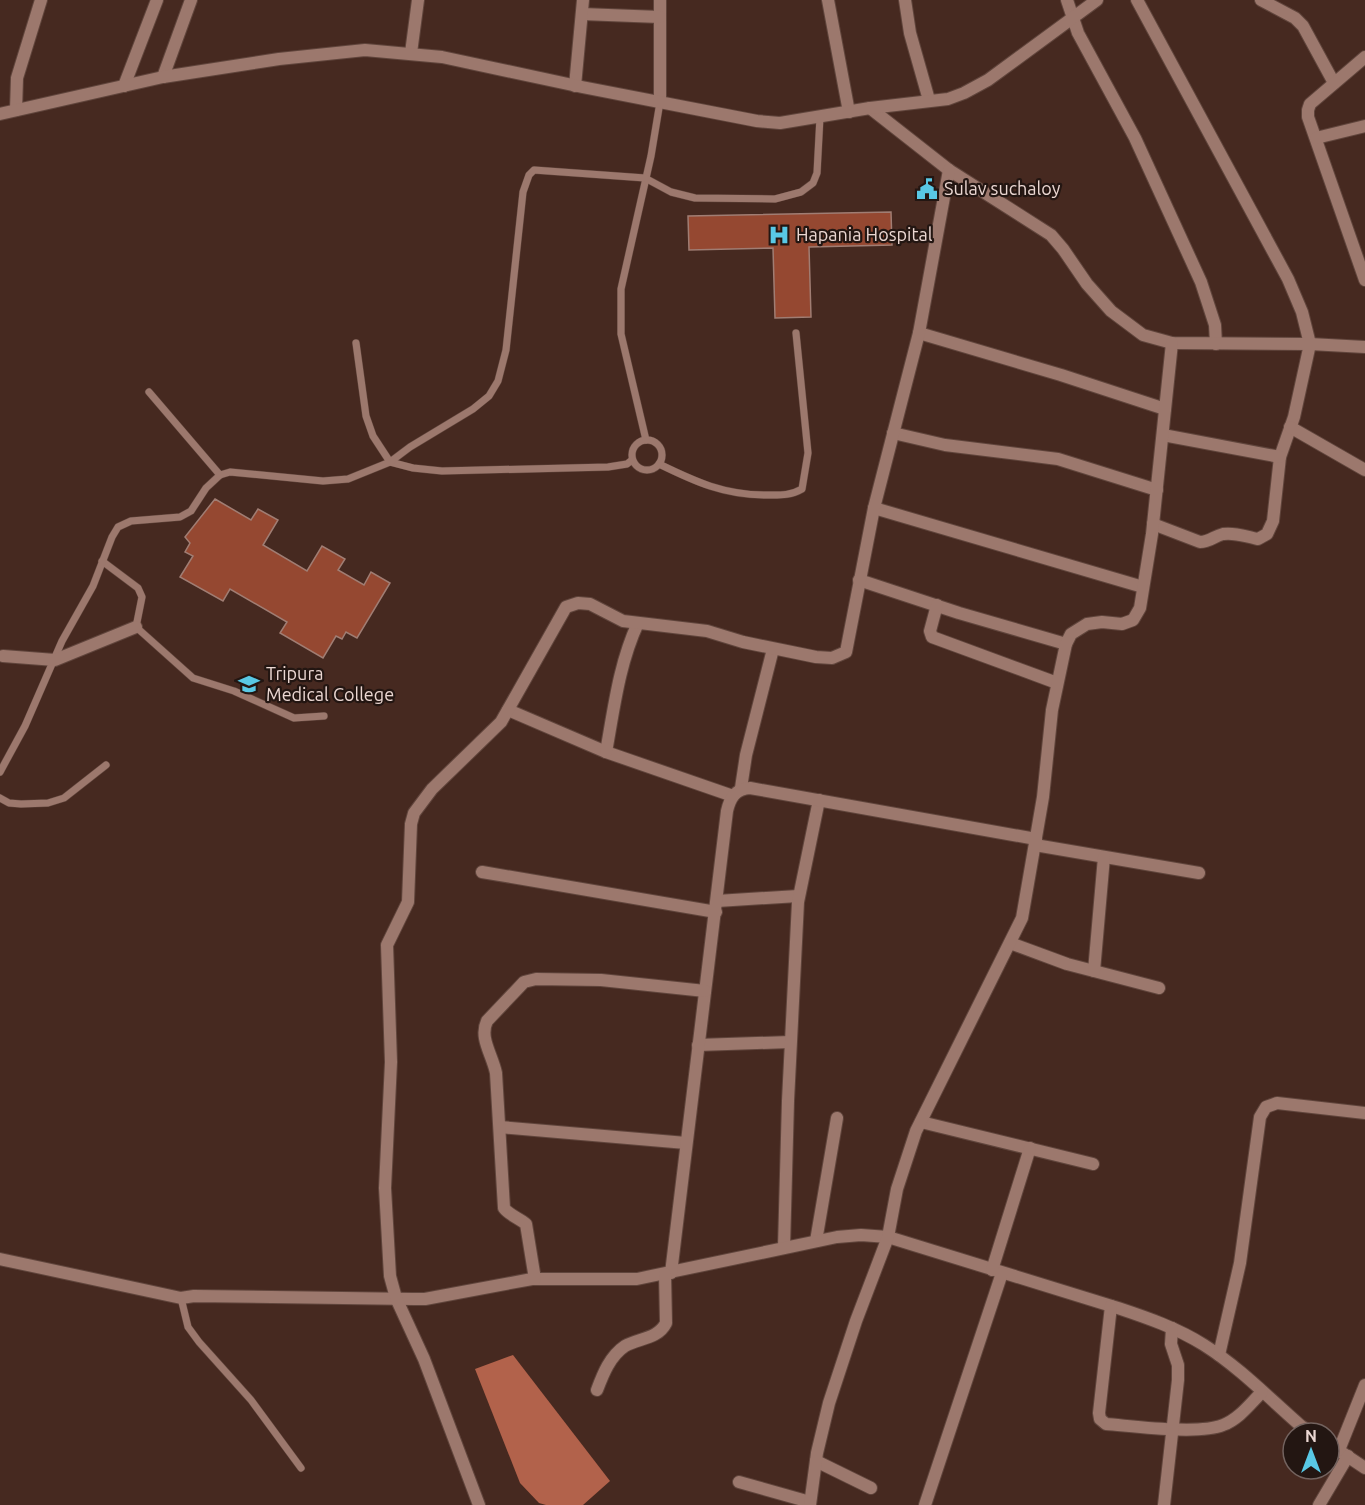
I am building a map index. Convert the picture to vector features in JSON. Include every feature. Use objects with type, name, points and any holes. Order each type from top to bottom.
[{"type":"street","points":[[16,110],[17,78],[41,0]]},
{"type":"street","points":[[124,86],[157,0]]},
{"type":"street","points":[[163,77],[191,0]]},
{"type":"street","points":[[411,53],[418,0]]},
{"type":"street","points":[[575,86],[583,0]]},
{"type":"street","points":[[660,0],[660,102]]},
{"type":"street","points":[[828,0],[849,112]]},
{"type":"street","points":[[905,0],[910,33],[929,100]]},
{"type":"street","points":[[1066,0],[1072,18],[1135,138],[1187,251],[1211,310],[1216,344]]},
{"type":"street","points":[[0,114],[163,77],[342,52],[383,50],[442,57],[575,86],[757,121],[780,123],[956,96],[988,80],[1097,0]]},
{"type":"street","points":[[1137,0],[1288,279],[1302,312],[1310,344],[1290,427],[1280,457],[1273,521],[1267,534],[1258,539],[1237,533],[1221,534],[1208,542],[1200,542],[1153,525]]},
{"type":"street","points":[[1261,0],[1274,4],[1303,26],[1334,83]]},
{"type":"street","points":[[582,14],[660,17]]},
{"type":"street","points":[[1365,57],[1310,104],[1308,110],[1365,280]]},
{"type":"street","points":[[870,108],[949,170],[1051,235],[1087,284],[1111,311],[1143,335],[1172,343],[1310,344],[1365,347]]},
{"type":"street","points":[[1316,138],[1365,126]]},
{"type":"street","points":[[479,1505],[424,1359],[396,1298],[390,1276],[385,1188],[391,1062],[387,945],[408,902],[411,824],[414,813],[432,789],[501,722],[566,607],[578,603],[590,604],[623,621],[707,631],[773,649],[832,658],[846,652],[874,508],[919,333],[949,170]]},
{"type":"street","points":[[919,333],[1040,368],[1166,409]]},
{"type":"street","points":[[739,1482],[810,1503],[816,1461],[829,1403],[856,1321],[888,1237],[897,1189],[921,1122],[1010,943],[1025,906],[1043,797],[1052,710],[1066,644],[1071,634],[1088,624],[1102,622],[1122,624],[1133,620],[1140,608],[1153,525],[1172,343]]},
{"type":"street","points":[[1290,427],[1365,470]]},
{"type":"street","points":[[893,433],[945,445],[1058,459],[1157,490]]},
{"type":"street","points":[[1163,435],[1280,457]]},
{"type":"street","points":[[874,508],[1143,587]]},
{"type":"street","points":[[859,580],[1066,644]]},
{"type":"street","points":[[937,605],[930,631],[932,637],[1057,683]]},
{"type":"street","points":[[606,752],[621,669],[628,644],[638,623]]},
{"type":"street","points":[[3,656],[55,660],[136,627]]},
{"type":"street","points":[[597,1390],[606,1367],[617,1353],[625,1346],[650,1338],[663,1329],[666,1323],[668,1274],[727,812],[737,792],[752,725],[773,649]]},
{"type":"street","points":[[508,710],[606,752],[737,792],[750,788],[819,800],[1104,857],[1199,873]]},
{"type":"street","points":[[784,1247],[790,1042],[798,896],[819,800]]},
{"type":"street","points":[[1094,971],[1104,857]]},
{"type":"street","points":[[482,872],[716,906],[798,896]]},
{"type":"street","points":[[1010,943],[1066,964],[1160,988]]},
{"type":"street","points":[[535,1279],[525,1224],[519,1218],[507,1213],[504,1208],[496,1073],[493,1059],[483,1036],[484,1029],[493,1014],[524,982],[536,979],[601,980],[705,991]]},
{"type":"street","points":[[698,1045],[790,1042]]},
{"type":"street","points":[[1219,1355],[1240,1263],[1260,1117],[1266,1107],[1277,1103],[1365,1113]]},
{"type":"street","points":[[816,1241],[837,1118]]},
{"type":"street","points":[[921,1122],[1093,1164]]},
{"type":"street","points":[[500,1127],[686,1143]]},
{"type":"street","points":[[925,1505],[997,1272],[1030,1148]]},
{"type":"street","points":[[0,1259],[181,1298],[194,1296],[425,1299],[535,1279],[637,1279],[816,1241],[861,1235],[888,1237],[1150,1318],[1203,1344],[1219,1355],[1295,1421]]},
{"type":"street","points":[[1111,1306],[1102,1374],[1100,1419],[1106,1425],[1207,1429],[1221,1426],[1234,1419],[1262,1392]]},
{"type":"street","points":[[1164,1505],[1178,1365],[1171,1344],[1172,1328]]},
{"type":"street","points":[[1341,1445],[1365,1385]]},
{"type":"street","points":[[1341,1451],[1365,1468]]},
{"type":"street","points":[[816,1461],[870,1488]]},
{"type":"street","points":[[1319,1505],[1328,1481]]},
{"type":"lane","points":[[646,440],[621,334],[621,289],[660,102]]},
{"type":"lane","points":[[0,772],[25,726],[63,641],[93,586],[118,527],[131,521],[180,517],[191,511],[206,488],[220,475],[230,472],[322,482],[348,479],[390,462],[410,447],[474,409],[489,396],[498,381],[511,318],[523,192],[534,170],[645,178],[671,192],[695,198],[775,199],[801,192],[813,183],[817,173],[820,117]]},
{"type":"lane","points":[[659,464],[709,487],[742,495],[792,495],[802,489],[808,453],[796,333]]},
{"type":"lane","points":[[356,343],[366,416],[373,436],[390,462],[413,468],[442,471],[608,466],[627,464],[632,460]]},
{"type":"lane","points":[[149,392],[220,475]]},
{"type":"lane","points":[[646,440],[656,442],[663,455],[659,464],[647,471],[638,468],[632,460],[631,453],[634,447],[646,440]]},
{"type":"lane","points":[[102,561],[138,588],[142,597],[136,627],[193,678],[234,691],[294,718],[324,716]]},
{"type":"lane","points":[[0,798],[9,803],[48,803],[64,798],[106,765]]},
{"type":"lane","points":[[181,1298],[188,1327],[193,1335],[251,1400],[301,1468]]},
{"type":"shaded area","points":[[513,1355],[610,1481],[583,1505],[539,1503],[520,1483],[475,1369]]},
{"type":"building","name":"Hapania Hospital","points":[[891,212],[892,245],[809,247],[811,317],[775,318],[773,248],[689,250],[688,216]]},
{"type":"building","points":[[215,499],[251,520],[258,509],[278,520],[263,545],[307,571],[322,546],[345,559],[338,570],[364,585],[371,572],[390,583],[357,638],[346,632],[342,639],[336,636],[323,658],[280,633],[287,622],[230,589],[223,601],[180,577],[193,556],[185,552],[190,543],[185,537]]},
{"type":"place","name":"Sulav suchaloy","points":[[927,189]]},
{"type":"place","name":"Hapania Hospital","points":[[779,235]]},
{"type":"place","name":"Tripura Medical College","points":[[249,684]]}]
